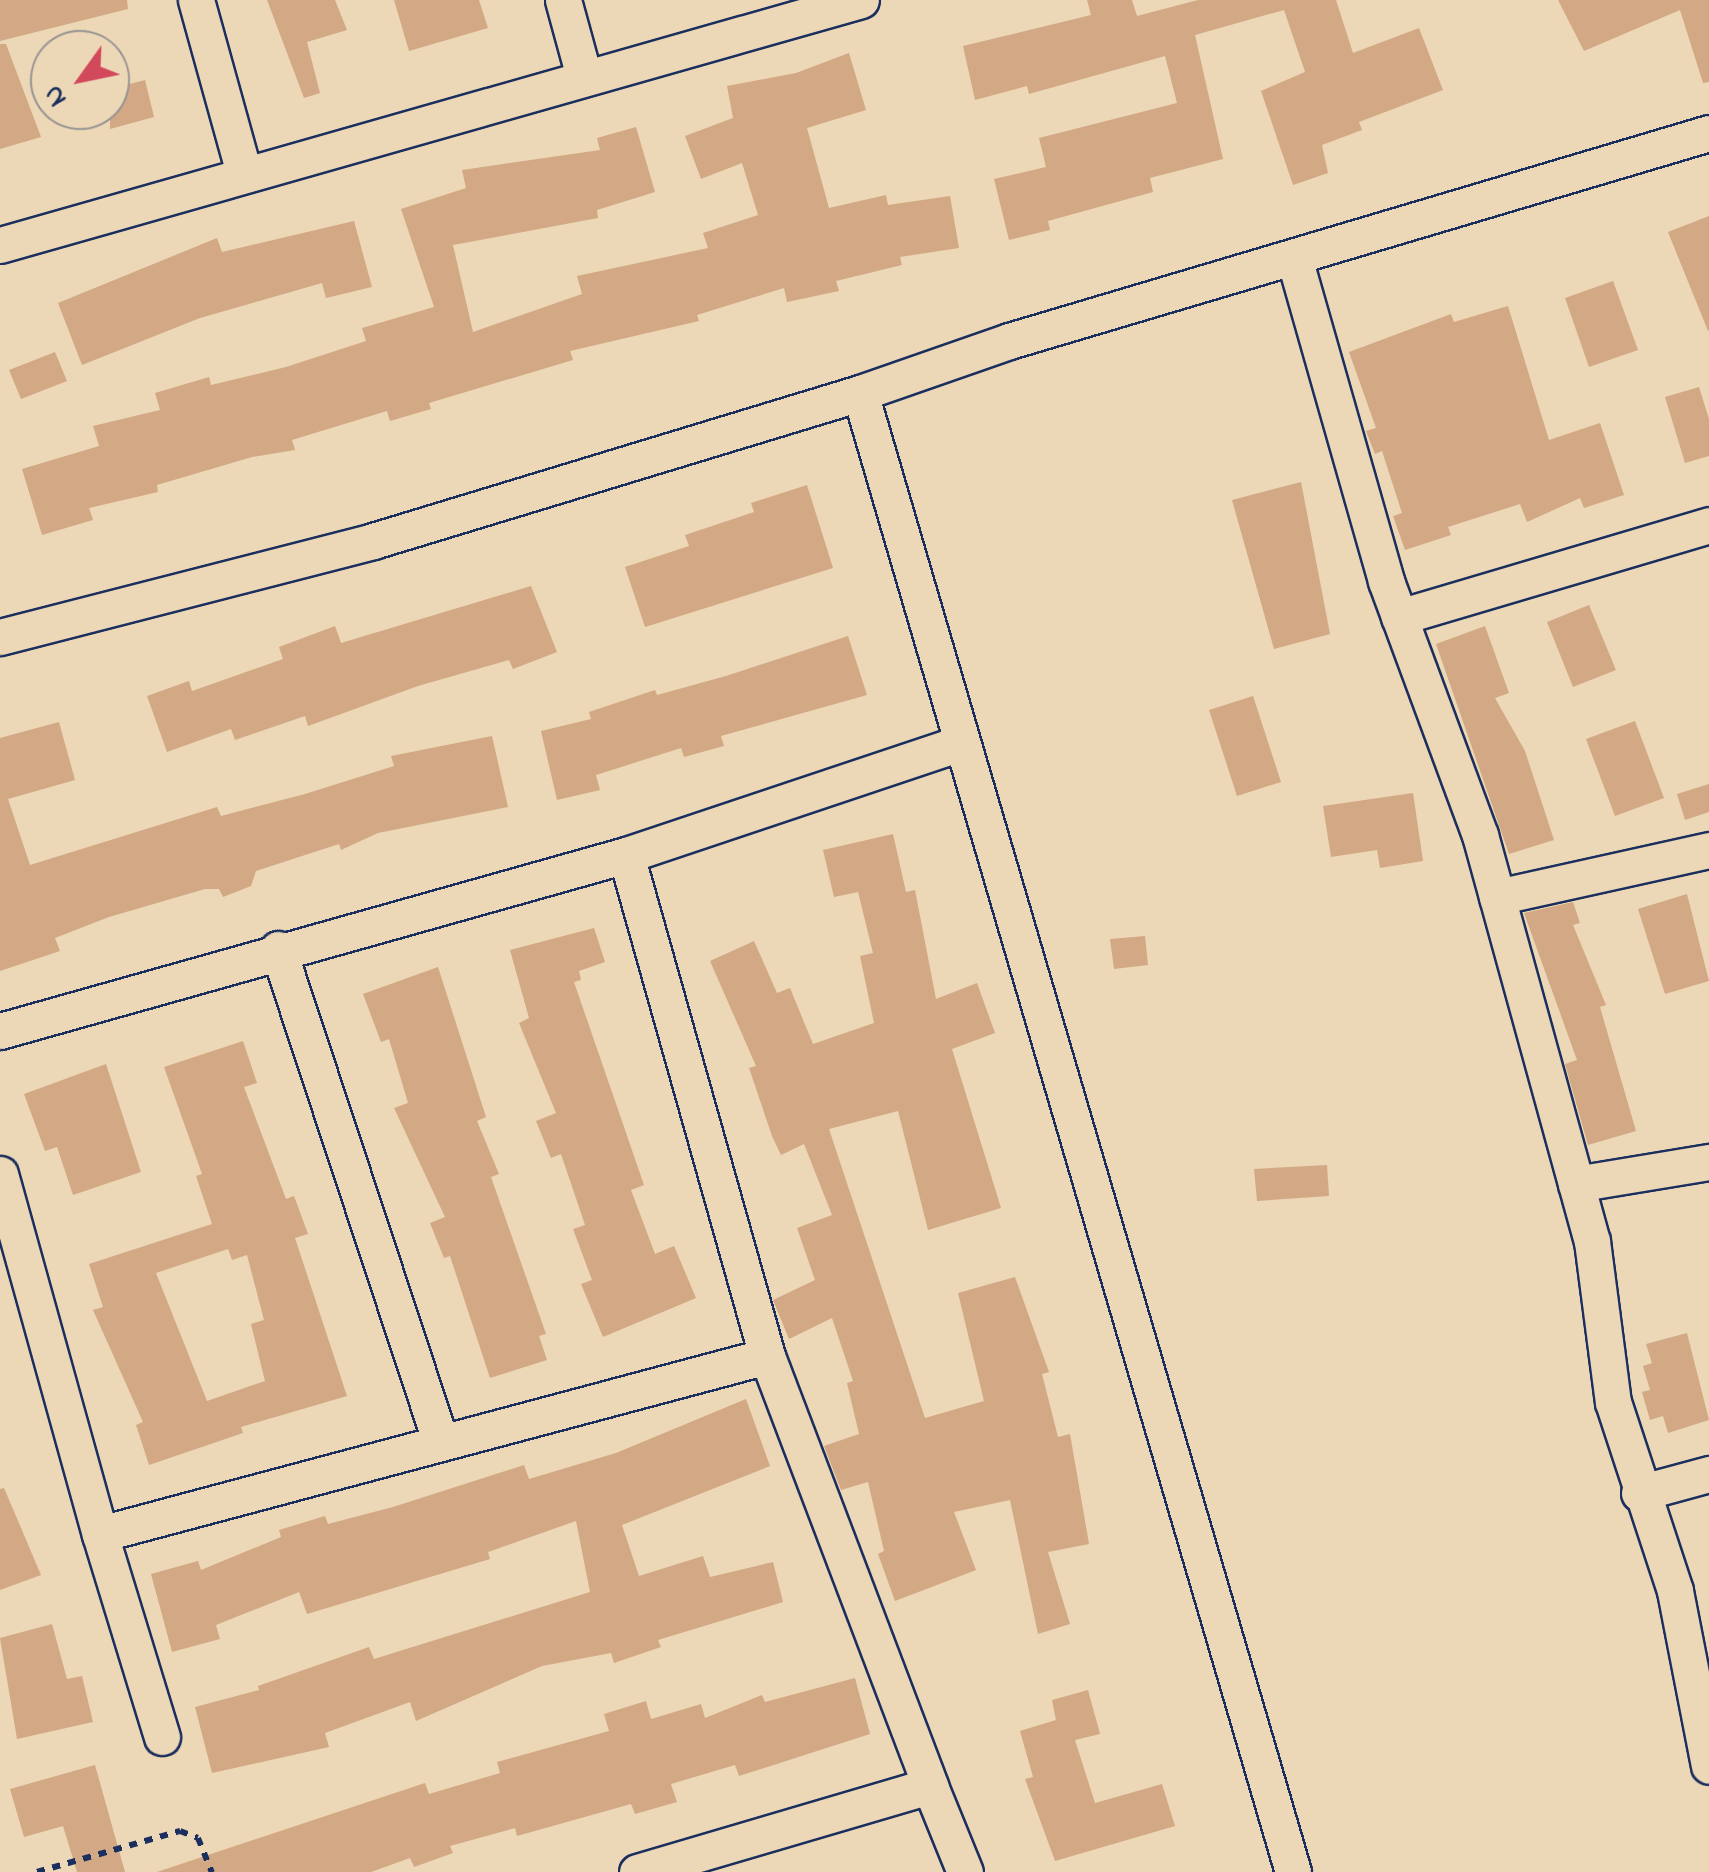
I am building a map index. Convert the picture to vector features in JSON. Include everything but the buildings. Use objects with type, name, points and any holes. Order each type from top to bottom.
[{"type":"street","points":[[196,0],[244,173]]},
{"type":"street","points":[[563,0],[584,78]]},
{"type":"street","points":[[0,245],[861,0]]},
{"type":"street","points":[[0,637],[374,541],[860,394],[1009,342],[1295,261],[1482,198],[1709,133]]},
{"type":"street","points":[[1295,261],[1399,618],[1497,897],[1592,1240],[1613,1402],[1639,1492],[1675,1591],[1709,1766]]},
{"type":"street","points":[[860,394],[1293,1872]]},
{"type":"street","points":[[1399,618],[1709,525]]},
{"type":"street","points":[[0,1031],[278,949],[626,855],[960,743]]},
{"type":"street","points":[[1497,897],[1709,850]]},
{"type":"street","points":[[626,855],[767,1356],[966,1872]]},
{"type":"street","points":[[278,949],[440,1444]]},
{"type":"street","points":[[1576,1184],[1709,1162]]},
{"type":"street","points":[[0,1174],[100,1534],[162,1737]]},
{"type":"street","points":[[100,1534],[767,1356]]},
{"type":"street","points":[[1639,1492],[1709,1474]]},
{"type":"street","points":[[637,1872],[930,1786]]},
{"type":"path","points":[[37,1872],[180,1831],[198,1838],[212,1872]]}]
